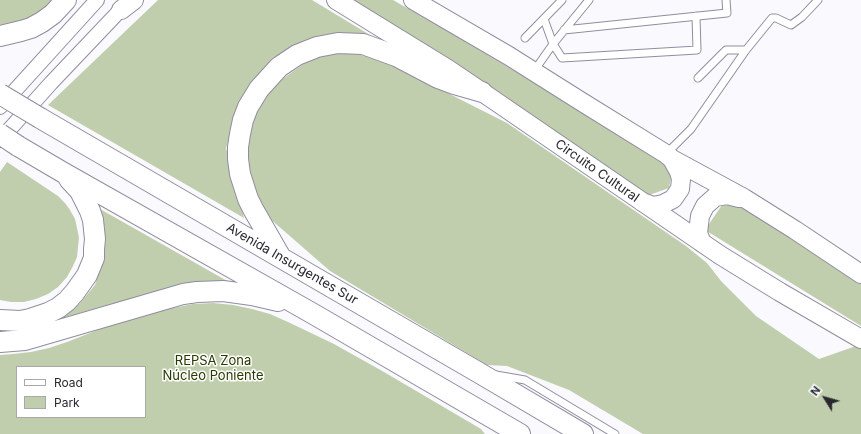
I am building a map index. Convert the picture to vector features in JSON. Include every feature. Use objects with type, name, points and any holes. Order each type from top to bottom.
[{"type":"main road","points":[[0,36],[31,28],[42,22],[53,14],[66,0]]},
{"type":"main road","points":[[281,258],[248,199],[242,181],[238,160],[240,134],[248,107],[259,89],[278,67],[297,55],[317,47],[338,43],[363,44],[396,56],[438,78],[482,92]]},
{"type":"main road","name":"Avenida Insurgentes Sur","points":[[0,94],[584,434]]},
{"type":"main road","points":[[0,134],[9,142],[310,312],[520,434]]},
{"type":"main road","points":[[0,320],[20,321],[30,319],[58,308],[75,292],[87,275],[94,258],[95,239],[93,220],[83,196],[64,173]]},
{"type":"main road","points":[[0,342],[25,340],[184,294],[197,292],[223,291],[252,295],[280,301],[310,312]]},
{"type":"street","points":[[0,107],[97,0]]},
{"type":"street","name":"Circuito Cultural","points":[[336,0],[448,69],[702,243],[780,292],[861,339]]},
{"type":"street","points":[[413,0],[502,52],[669,157],[744,198],[861,274]]},
{"type":"street","points":[[9,142],[51,83],[128,3]]},
{"type":"street","points":[[641,202],[653,206],[662,204],[673,199],[680,189],[681,179],[679,172],[669,157]]},
{"type":"street","points":[[702,243],[698,233],[700,216],[705,206],[715,197],[727,196],[744,198]]},
{"type":"lane","points":[[525,38],[562,0]]},
{"type":"lane","points":[[534,72],[553,44],[589,0]]},
{"type":"lane","points":[[564,30],[727,13],[726,0]]},
{"type":"lane","points":[[669,157],[746,50],[772,18],[776,18],[791,25],[802,18],[818,0]]},
{"type":"lane","points":[[544,19],[553,44],[562,58],[697,50],[696,16]]},
{"type":"lane","points":[[698,78],[726,50],[746,50]]},
{"type":"lane","points":[[476,371],[525,380],[615,434]]},
{"type":"green space","points":[[0,0],[52,0],[45,8],[28,18],[14,24],[0,27]]},
{"type":"green space","points":[[158,0],[312,0],[385,45],[327,34],[272,58],[243,97],[226,148],[244,218],[48,105]]},
{"type":"green space","points":[[347,0],[393,0],[452,34],[660,157],[673,169],[669,188],[649,195],[451,65]]},
{"type":"green space","points":[[350,51],[394,66],[507,123],[686,246],[707,263],[721,281],[756,316],[819,359],[856,346],[861,349],[861,434],[643,434],[569,390],[507,366],[487,365],[330,271],[268,217],[251,188],[243,155],[254,109],[281,80],[312,58]]},
{"type":"green space","points":[[7,162],[58,196],[65,203],[75,219],[79,238],[77,257],[67,277],[58,287],[48,294],[24,302],[0,300],[0,172]]},
{"type":"green space","points":[[724,202],[744,203],[861,278],[861,326],[705,230]]},
{"type":"green space","points":[[100,209],[229,282],[190,285],[107,305],[62,318],[80,303],[95,285],[101,265],[105,230]]},
{"type":"green space","name":"REPSA Zona Núcleo Poniente","points":[[213,303],[233,305],[270,314],[334,344],[481,429],[485,434],[0,434],[0,355],[31,352],[49,348],[113,324],[158,311],[193,304]]}]
